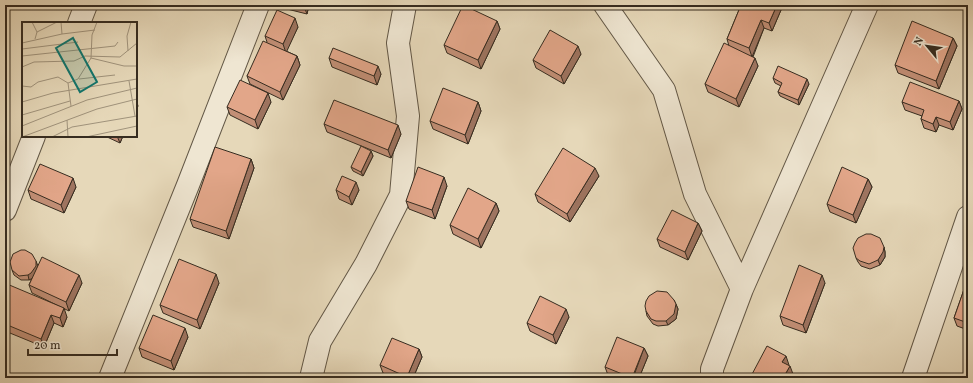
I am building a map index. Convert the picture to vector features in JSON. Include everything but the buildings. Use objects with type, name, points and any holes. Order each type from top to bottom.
[{"type":"street","points":[[79,22],[86,5]]},
{"type":"street","points":[[110,378],[188,185],[258,5]]},
{"type":"street","points":[[311,378],[320,341],[366,264],[401,195],[408,116],[398,43],[406,5]]},
{"type":"street","points":[[605,5],[664,90],[695,194],[742,289]]},
{"type":"street","points":[[712,378],[712,369],[742,289],[867,5]]},
{"type":"street","points":[[5,210],[34,137]]},
{"type":"street","points":[[913,378],[968,217]]}]
